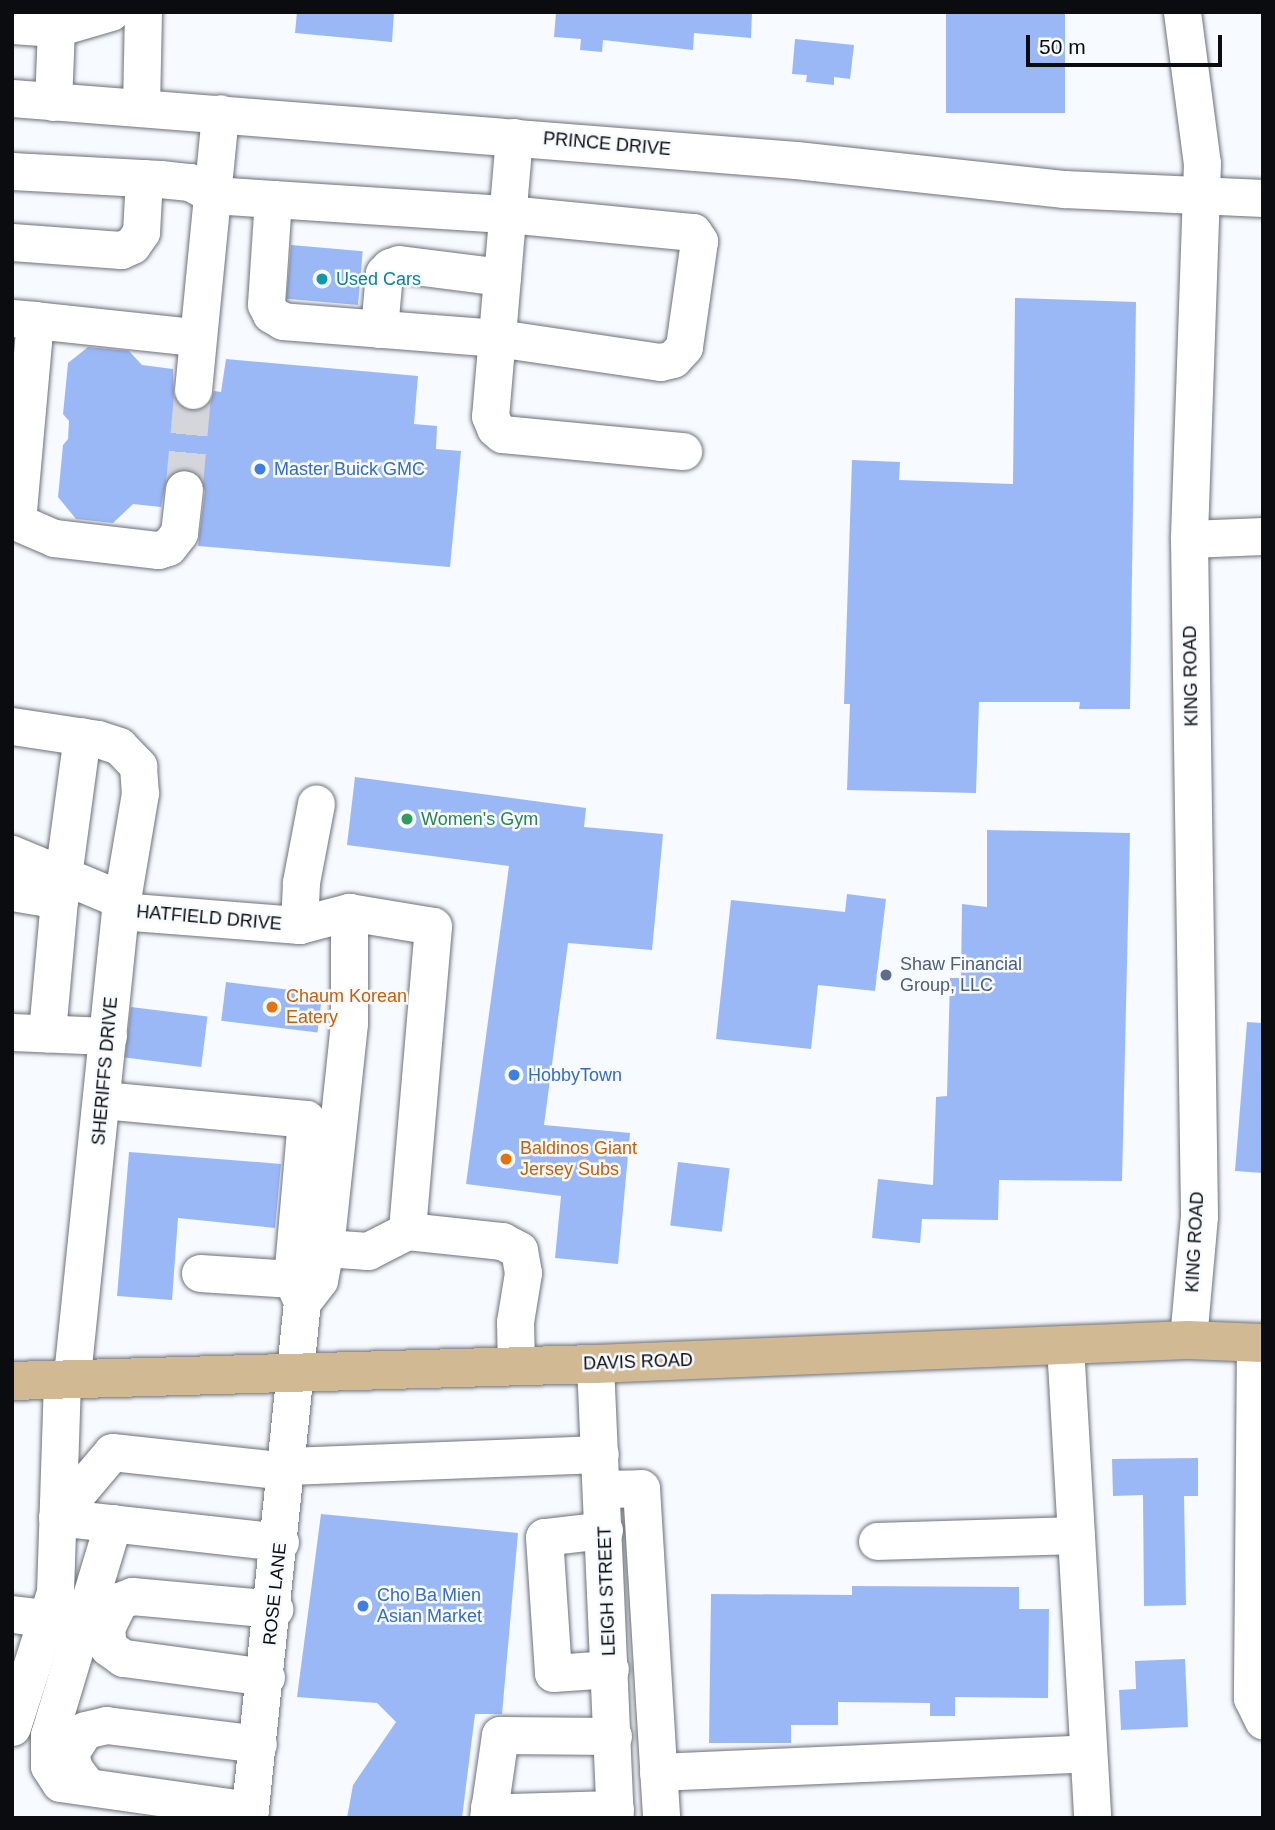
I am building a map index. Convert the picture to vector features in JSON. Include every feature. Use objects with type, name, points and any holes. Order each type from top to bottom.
[{"type":"main road","name":"DAVIS ROAD","points":[[12,1381],[67,1376],[595,1364],[1188,1340],[1259,1343]]},
{"type":"street","points":[[12,25],[56,27],[111,12]]},
{"type":"street","points":[[141,107],[143,12]]},
{"type":"street","name":"KING ROAD","points":[[1182,12],[1202,163],[1189,539],[1199,1216],[1188,1340]]},
{"type":"street","points":[[53,102],[56,27]]},
{"type":"street","name":"PRINCE DRIVE","points":[[12,98],[796,160],[1064,189],[1263,198]]},
{"type":"street","points":[[193,390],[195,337],[213,195],[220,113]]},
{"type":"street","points":[[514,137],[490,416],[502,434],[683,451]]},
{"type":"street","points":[[12,171],[190,182],[213,195],[508,214],[692,232],[699,241],[684,347],[673,359],[660,362],[497,338],[283,321],[271,314],[266,304],[273,199]]},
{"type":"street","points":[[12,242],[121,250],[132,246],[141,232],[144,178]]},
{"type":"street","points":[[379,329],[384,273],[390,267],[400,264],[502,277]]},
{"type":"street","points":[[184,488],[179,533],[168,547],[158,550],[54,538],[14,521],[24,319],[195,337]]},
{"type":"street","points":[[1189,539],[1263,536]]},
{"type":"street","points":[[12,726],[82,736],[63,876]]},
{"type":"street","name":"SHERIFFS DRIVE","points":[[12,1727],[29,1616],[55,1592],[57,1517],[67,1376],[102,1100],[121,905],[140,793],[138,766],[119,746],[82,736]]},
{"type":"street","points":[[299,925],[301,882],[316,803]]},
{"type":"street","name":"HATFIELD DRIVE","points":[[12,854],[121,905],[299,925],[349,912]]},
{"type":"street","points":[[12,892],[59,900],[30,1032],[108,1036]]},
{"type":"street","points":[[200,1273],[297,1291],[319,1280],[325,1248],[349,1023],[349,912],[433,926],[407,1231]]},
{"type":"street","name":"ROSE LANE","points":[[102,1100],[306,1119],[297,1291],[297,1370],[274,1609],[249,1814]]},
{"type":"street","points":[[325,1248],[368,1251],[407,1231],[502,1241],[519,1250],[523,1273],[516,1322],[516,1366]]},
{"type":"street","points":[[1259,1343],[1252,1698],[1263,1721]]},
{"type":"street","points":[[1065,1345],[1092,1818]]},
{"type":"street","name":"LEIGH STREET","points":[[595,1364],[615,1813]]},
{"type":"street","points":[[57,1517],[112,1452],[287,1468],[600,1454]]},
{"type":"street","points":[[602,1489],[640,1488],[661,1818]]},
{"type":"street","points":[[57,1517],[280,1542]]},
{"type":"street","points":[[113,1523],[49,1734],[49,1766],[60,1783],[249,1814]]},
{"type":"street","points":[[604,1530],[544,1537],[553,1673],[610,1669]]},
{"type":"street","points":[[877,1541],[1076,1535]]},
{"type":"street","points":[[266,1678],[123,1658],[108,1647],[106,1628],[108,1616],[119,1601],[132,1596],[274,1609]]},
{"type":"street","points":[[87,1786],[74,1769],[70,1754],[85,1730],[106,1726],[258,1744]]},
{"type":"street","points":[[613,1736],[500,1735],[489,1812],[615,1813]]},
{"type":"street","points":[[658,1772],[1088,1753]]},
{"type":"building","points":[[297,12],[394,12],[392,42],[295,33]]},
{"type":"building","points":[[556,12],[752,12],[751,38],[694,33],[693,50],[603,40],[602,52],[580,50],[581,39],[554,37]]},
{"type":"building","points":[[946,12],[1065,12],[1065,113],[946,113]]},
{"type":"building","points":[[795,39],[854,45],[850,79],[834,77],[834,85],[806,82],[807,75],[792,74]]},
{"type":"building","name":"Used Cars","points":[[291,245],[363,251],[358,305],[286,299]]},
{"type":"building","points":[[1015,298],[1136,302],[1130,709],[1079,709],[1080,702],[979,702],[976,793],[847,790],[850,704],[844,704],[852,460],[900,462],[899,480],[1013,484]]},
{"type":"building","name":"Master Buick GMC","points":[[88,347],[129,351],[142,365],[173,369],[174,398],[192,411],[210,403],[214,391],[221,392],[226,359],[418,376],[414,424],[437,426],[436,449],[461,451],[450,567],[198,546],[205,491],[197,473],[187,468],[167,477],[161,507],[133,504],[113,523],[76,519],[58,497],[63,445],[68,439],[69,421],[63,414],[68,363]]},
{"type":"building","points":[[355,777],[586,808],[584,827],[663,834],[652,950],[568,943],[544,1125],[630,1133],[618,1264],[555,1258],[561,1196],[466,1184],[509,866],[347,845]]},
{"type":"building","points":[[987,830],[1130,833],[1122,1181],[999,1180],[998,1220],[922,1219],[920,1243],[872,1238],[878,1179],[933,1185],[936,1097],[947,1096],[950,978],[961,978],[962,904],[987,907]]},
{"type":"building","points":[[847,894],[886,899],[875,991],[818,985],[811,1049],[716,1039],[731,900],[845,912]]},
{"type":"building","name":"Chaum Korean Eatery","points":[[226,982],[322,994],[318,1033],[221,1021]]},
{"type":"building","points":[[131,1007],[207,1016],[201,1067],[125,1058]]},
{"type":"building","points":[[1247,1022],[1263,1023],[1263,1173],[1235,1171]]},
{"type":"building","points":[[129,1152],[281,1164],[275,1228],[178,1218],[172,1300],[117,1296]]},
{"type":"building","points":[[678,1162],[730,1168],[722,1232],[670,1226]]},
{"type":"building","points":[[1198,1458],[1198,1496],[1184,1496],[1186,1605],[1144,1606],[1143,1495],[1113,1496],[1112,1459]]},
{"type":"building","points":[[321,1514],[518,1533],[502,1714],[475,1714],[462,1818],[347,1818],[353,1785],[396,1722],[377,1703],[297,1697]]},
{"type":"building","points":[[852,1586],[1019,1587],[1019,1609],[1049,1609],[1048,1698],[955,1697],[955,1716],[930,1716],[930,1703],[838,1702],[838,1725],[791,1725],[791,1743],[709,1743],[711,1594],[852,1595]]},
{"type":"building","points":[[1185,1659],[1188,1727],[1121,1730],[1119,1690],[1136,1689],[1135,1661]]},
{"type":"tunnel","points":[[184,489],[193,390]]},
{"type":"place","name":"Used Cars","points":[[322,279]]},
{"type":"place","name":"Master Buick GMC","points":[[260,469]]},
{"type":"place","name":"Women's Gym","points":[[407,819]]},
{"type":"place","name":"Shaw Financial Group, LLC","points":[[886,975]]},
{"type":"place","name":"Chaum Korean Eatery","points":[[272,1007]]},
{"type":"place","name":"HobbyTown","points":[[514,1075]]},
{"type":"place","name":"Baldinos Giant Jersey Subs","points":[[506,1159]]},
{"type":"place","name":"Cho Ba Mien Asian Market","points":[[363,1606]]}]
